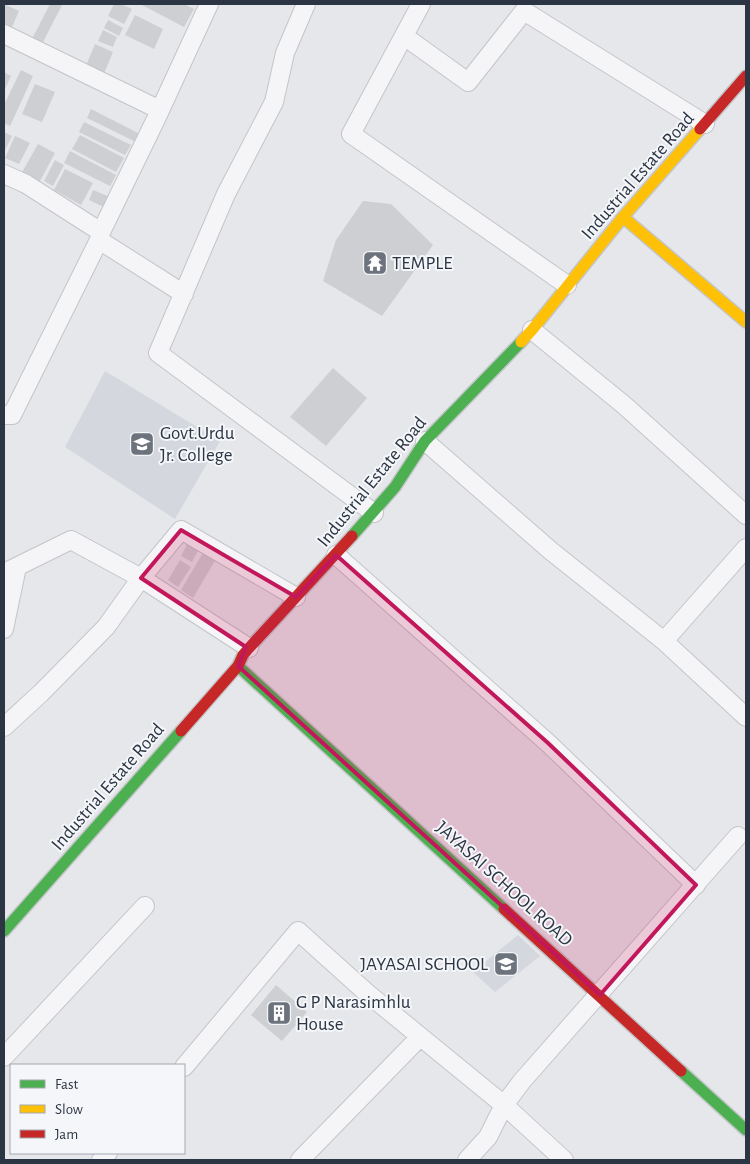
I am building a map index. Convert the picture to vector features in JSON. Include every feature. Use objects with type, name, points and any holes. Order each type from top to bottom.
[{"type":"main road","name":"Industrial Estate Road","points":[[4,931],[238,666],[249,648],[374,513],[395,487],[425,441],[532,330],[623,217],[746,76]]},
{"type":"main road","points":[[623,217],[746,322]]},
{"type":"main road","name":"JAYASAI SCHOOL ROAD","points":[[238,666],[746,1130]]},
{"type":"street","points":[[4,415],[12,415],[100,236],[209,4]]},
{"type":"street","points":[[306,4],[285,53],[274,102],[226,194],[158,353],[374,513]]},
{"type":"street","points":[[420,4],[351,134],[567,286]]},
{"type":"street","points":[[404,36],[468,82],[524,11],[705,124]]},
{"type":"street","points":[[4,34],[160,110]]},
{"type":"street","points":[[4,174],[26,184],[184,294]]},
{"type":"street","points":[[532,330],[624,405],[746,514]]},
{"type":"street","points":[[425,441],[551,551],[664,641],[746,716]]},
{"type":"street","points":[[4,727],[41,694],[106,627],[141,578],[181,530],[296,597]]},
{"type":"street","points":[[4,629],[10,570],[71,540],[141,578],[249,648]]},
{"type":"street","points":[[664,641],[746,548]]},
{"type":"street","points":[[336,555],[548,743],[696,885]]},
{"type":"street","points":[[467,1160],[488,1137],[504,1105],[522,1081],[600,995],[738,836]]},
{"type":"street","points":[[4,1057],[145,906]]},
{"type":"street","points":[[185,1066],[298,931],[367,994],[504,1105],[564,1160]]},
{"type":"street","points":[[300,1160],[420,1037]]},
{"type":"highlighted area","points":[[181,530],[296,597],[336,555],[548,743],[696,885],[600,995],[238,666],[246,647],[141,578]]},
{"type":"shaded area","name":"Govt.Urdu Jr. College","points":[[105,371],[220,441],[175,519],[65,447]]},
{"type":"shaded area","name":"JAYASAI SCHOOL","points":[[518,935],[540,956],[495,992],[473,972]]},
{"type":"building","points":[[50,4],[62,5],[42,44],[32,39]]},
{"type":"building","points":[[114,4],[121,4],[132,9],[124,24],[108,16]]},
{"type":"building","points":[[140,4],[184,4],[194,9],[184,27]]},
{"type":"building","points":[[6,5],[19,11],[12,27],[4,23],[4,9]]},
{"type":"building","points":[[135,15],[163,29],[154,49],[125,35]]},
{"type":"building","points":[[108,20],[123,28],[119,36],[104,28]]},
{"type":"building","points":[[103,30],[117,37],[113,47],[98,41]]},
{"type":"building","points":[[95,44],[113,52],[103,76],[85,68]]},
{"type":"building","points":[[21,70],[33,76],[10,126],[4,123],[4,105]]},
{"type":"building","points":[[4,72],[11,76],[4,91]]},
{"type":"building","points":[[35,84],[55,92],[42,122],[22,114]]},
{"type":"building","points":[[91,109],[140,134],[136,142],[87,118]]},
{"type":"building","points":[[84,122],[131,145],[125,155],[79,132]]},
{"type":"building","points":[[4,132],[12,136],[4,152]]},
{"type":"building","points":[[80,135],[124,158],[116,172],[72,149]]},
{"type":"building","points":[[15,136],[30,143],[19,164],[5,158]]},
{"type":"building","points":[[38,144],[55,153],[39,183],[21,174]]},
{"type":"building","points":[[70,151],[116,175],[110,186],[64,163]]},
{"type":"building","points":[[55,160],[64,165],[53,186],[44,181]]},
{"type":"building","points":[[65,169],[93,183],[81,205],[54,190]]},
{"type":"building","points":[[93,190],[110,197],[106,208],[89,200]]},
{"type":"building","name":"TEMPLE","points":[[363,201],[391,204],[433,245],[382,316],[323,281],[336,240]]},
{"type":"building","points":[[333,368],[367,398],[326,446],[290,417]]},
{"type":"building","points":[[189,541],[200,547],[192,562],[181,556]]},
{"type":"building","points":[[204,551],[216,559],[193,598],[181,590]]},
{"type":"building","points":[[180,560],[191,567],[178,587],[168,580]]},
{"type":"building","name":"G P Narasimhlu House","points":[[276,985],[307,1012],[282,1041],[251,1015]]},
{"type":"traffic: fast","points":[[352,536],[395,487],[425,441],[521,342]]},
{"type":"traffic: fast","points":[[238,666],[504,909]]},
{"type":"traffic: fast","points":[[4,931],[181,731]]},
{"type":"traffic: fast","points":[[681,1071],[746,1130]]},
{"type":"traffic: slow","points":[[521,342],[623,217],[700,129]]},
{"type":"traffic: slow","points":[[623,217],[746,322]]},
{"type":"traffic: jam","points":[[700,129],[746,76]]},
{"type":"traffic: jam","points":[[181,731],[238,666],[249,648],[352,536]]},
{"type":"traffic: jam","points":[[504,909],[681,1071]]},
{"type":"place","name":"TEMPLE","points":[[375,263]]},
{"type":"place","name":"Govt.Urdu Jr. College","points":[[142,444]]},
{"type":"place","name":"JAYASAI SCHOOL","points":[[506,964]]},
{"type":"place","name":"G P Narasimhlu House","points":[[279,1013]]}]
